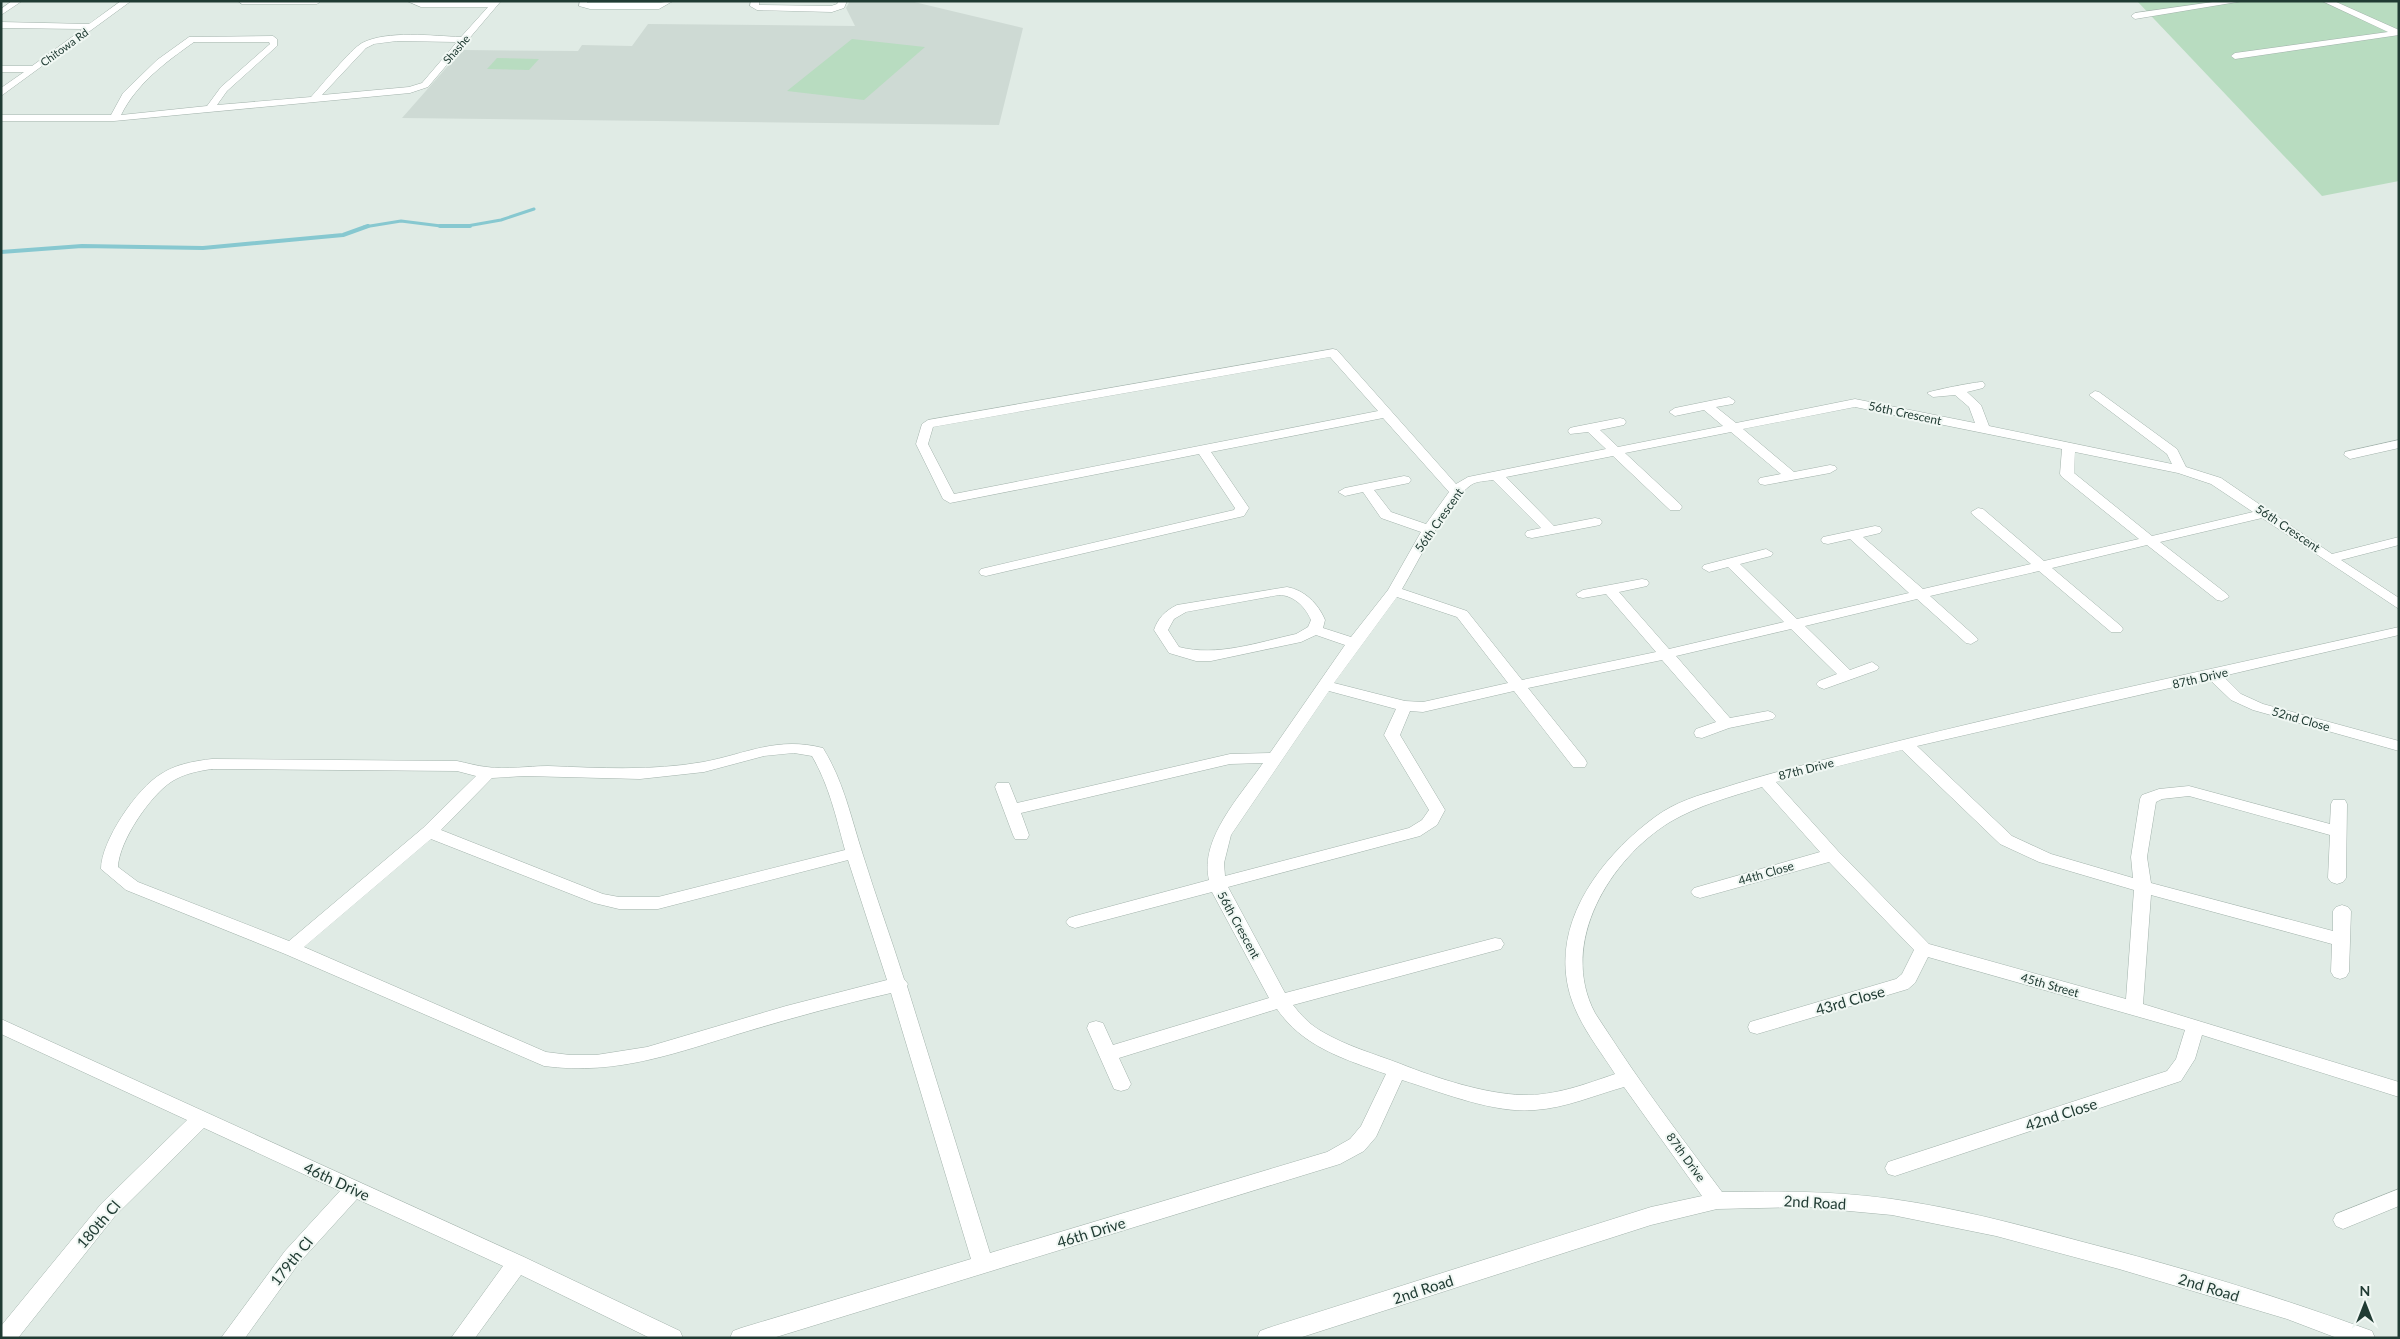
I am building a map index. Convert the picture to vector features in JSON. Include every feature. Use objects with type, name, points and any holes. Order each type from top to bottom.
[{"type":"street","points":[[1,13],[18,1]]},
{"type":"street","name":"Chitowa Rd","points":[[1,93],[127,1]]},
{"type":"street","points":[[242,1],[317,1]]},
{"type":"street","points":[[412,1],[421,4],[495,3]]},
{"type":"street","points":[[584,1],[582,4],[586,6],[660,6],[669,1]]},
{"type":"street","points":[[755,1],[753,4],[757,8],[832,9],[840,6],[843,1]]},
{"type":"street","points":[[2135,16],[2239,1]]},
{"type":"street","points":[[2326,1],[2399,33]]},
{"type":"street","name":"Shashe","points":[[314,99],[410,90],[425,85],[495,3]]},
{"type":"street","points":[[2377,24],[2392,21]]},
{"type":"street","points":[[1,25],[92,27]]},
{"type":"street","points":[[2235,56],[2399,33]]},
{"type":"street","points":[[114,118],[126,95],[160,62],[193,38],[272,39],[274,44],[224,89],[210,109]]},
{"type":"street","points":[[1,118],[114,118],[314,99],[363,46],[370,42],[386,39],[464,40]]},
{"type":"street","points":[[1,69],[34,69]]},
{"type":"street","points":[[1388,413],[950,500],[922,444],[928,424],[1333,353],[1388,413],[1456,492]]},
{"type":"street","points":[[1934,393],[1958,391],[1979,385]]},
{"type":"street","points":[[1958,391],[1975,405],[1984,430]]},
{"type":"street","points":[[2095,395],[2172,452],[2176,456],[2181,470]]},
{"type":"street","points":[[1675,412],[1729,401]]},
{"type":"street","name":"56th Crescent","points":[[1628,1078],[1548,1101],[1523,1103],[1492,1099],[1397,1070],[1311,1035],[1299,1025],[1281,1001],[1217,884],[1214,860],[1223,834],[1354,643],[1394,591],[1429,530],[1456,492],[1468,481],[1855,403],[2181,470],[2221,483],[2399,605]]},
{"type":"street","points":[[1706,406],[1791,476]]},
{"type":"street","points":[[1574,431],[1620,422]]},
{"type":"street","points":[[1591,428],[1675,507]]},
{"type":"street","points":[[2350,455],[2399,444]]},
{"type":"street","points":[[2069,447],[2067,474],[2222,598]]},
{"type":"street","points":[[986,572],[1239,513],[1242,508],[1203,450]]},
{"type":"street","points":[[1765,481],[1830,470]]},
{"type":"street","points":[[1497,476],[1549,529]]},
{"type":"street","points":[[1345,492],[1404,480]]},
{"type":"street","points":[[1366,488],[1386,514],[1429,530]]},
{"type":"street","points":[[1978,512],[2116,629]]},
{"type":"street","points":[[1325,685],[1405,706],[1423,707],[1794,625],[2266,513]]},
{"type":"street","points":[[1532,534],[1549,529],[1595,522]]},
{"type":"street","points":[[1828,540],[1876,530]]},
{"type":"street","points":[[1853,535],[1971,640]]},
{"type":"street","points":[[2331,558],[2399,542]]},
{"type":"street","points":[[1709,568],[1766,553]]},
{"type":"street","points":[[1730,562],[1847,675]]},
{"type":"street","points":[[1583,594],[1642,583]]},
{"type":"street","points":[[1610,590],[1726,724]]},
{"type":"street","points":[[1314,630],[1318,623],[1318,618],[1302,597],[1292,592],[1279,591],[1182,608],[1171,613],[1164,620],[1161,630],[1174,650],[1196,656],[1210,656],[1301,638],[1314,630],[1354,643]]},
{"type":"street","points":[[1394,591],[1462,614],[1579,763]]},
{"type":"street","name":"87th Drive","points":[[1717,1201],[1628,1078],[1586,1013],[1577,984],[1574,954],[1577,935],[1591,897],[1618,858],[1663,819],[1692,803],[1764,780],[1905,744],[2399,631]]},
{"type":"street","points":[[1824,684],[1872,667]]},
{"type":"street","name":"52nd Close","points":[[2213,675],[2236,697],[2258,707],[2399,746]]},
{"type":"street","points":[[1075,922],[1414,832],[1428,825],[1435,818],[1437,810],[1392,735],[1405,706]]},
{"type":"street","points":[[1702,733],[1726,724],[1768,716]]},
{"type":"street","points":[[1905,744],[2006,840],[2045,859],[2341,940]]},
{"type":"street","points":[[899,984],[822,1002],[634,1057],[596,1063],[568,1064],[544,1059],[291,949],[132,886],[109,869],[109,857],[114,846],[150,791],[162,780],[194,766],[212,764],[449,766],[488,773],[658,773],[704,767],[764,751],[794,748],[817,752],[829,770],[841,800],[854,853],[899,984],[983,1265]]},
{"type":"street","points":[[1012,810],[1230,759],[1275,758]]},
{"type":"street","points":[[291,949],[429,832],[488,773]]},
{"type":"street","points":[[1764,780],[1832,855],[1923,949]]},
{"type":"street","points":[[1003,787],[1021,835]]},
{"type":"street","points":[[2134,1009],[2143,887],[2139,857],[2148,799],[2159,794],[2189,791],[2207,794],[2338,832]]},
{"type":"street","points":[[2337,878],[2339,804]]},
{"type":"street","points":[[429,832],[600,899],[629,903],[658,903],[854,853]]},
{"type":"street","name":"44th Close","points":[[1700,892],[1832,855]]},
{"type":"street","points":[[2340,972],[2342,911]]},
{"type":"street","points":[[1107,1054],[1281,1001],[1495,944]]},
{"type":"street","name":"45th Street","points":[[1923,949],[2195,1026],[2399,1090]]},
{"type":"street","name":"43rd Close","points":[[1756,1027],[1902,984],[1908,978],[1923,949]]},
{"type":"street","name":"46th Drive","points":[[1,1026],[10,1028],[200,1118],[517,1263],[672,1338]]},
{"type":"street","name":"42nd Close","points":[[1895,1168],[2174,1076],[2183,1066],[2189,1052],[2195,1026]]},
{"type":"street","points":[[1096,1028],[1121,1084]]},
{"type":"street","name":"46th Drive","points":[[741,1338],[1334,1158],[1357,1145],[1369,1131],[1397,1070]]},
{"type":"street","name":"180th Cl","points":[[4,1338],[108,1210],[200,1118]]},
{"type":"street","name":"179th Cl","points":[[232,1338],[292,1257],[354,1189]]},
{"type":"street","points":[[2343,1220],[2399,1197]]},
{"type":"street","name":"2nd Road","points":[[1268,1338],[1651,1216],[1717,1201],[1806,1199],[1892,1207],[1996,1227],[2119,1260],[2278,1308],[2364,1338]]},
{"type":"street","points":[[462,1338],[517,1263]]},
{"type":"shaded area","points":[[850,1],[910,1],[1023,28],[999,125],[402,118],[462,50],[578,51],[582,45],[632,46],[648,24],[855,26],[846,8]]},
{"type":"green space","points":[[2137,1],[2399,1],[2399,181],[2322,196]]},
{"type":"green space","points":[[852,39],[925,47],[864,100],[787,91]]},
{"type":"green space","points":[[497,58],[539,59],[529,70],[487,69]]},
{"type":"waterway","points":[[467,226],[501,220],[534,209]]},
{"type":"waterway","points":[[366,227],[401,221],[441,226]]},
{"type":"waterway","points":[[441,226],[467,226]]},
{"type":"waterway","points":[[1,252],[82,246],[203,248],[343,235],[366,227]]}]
